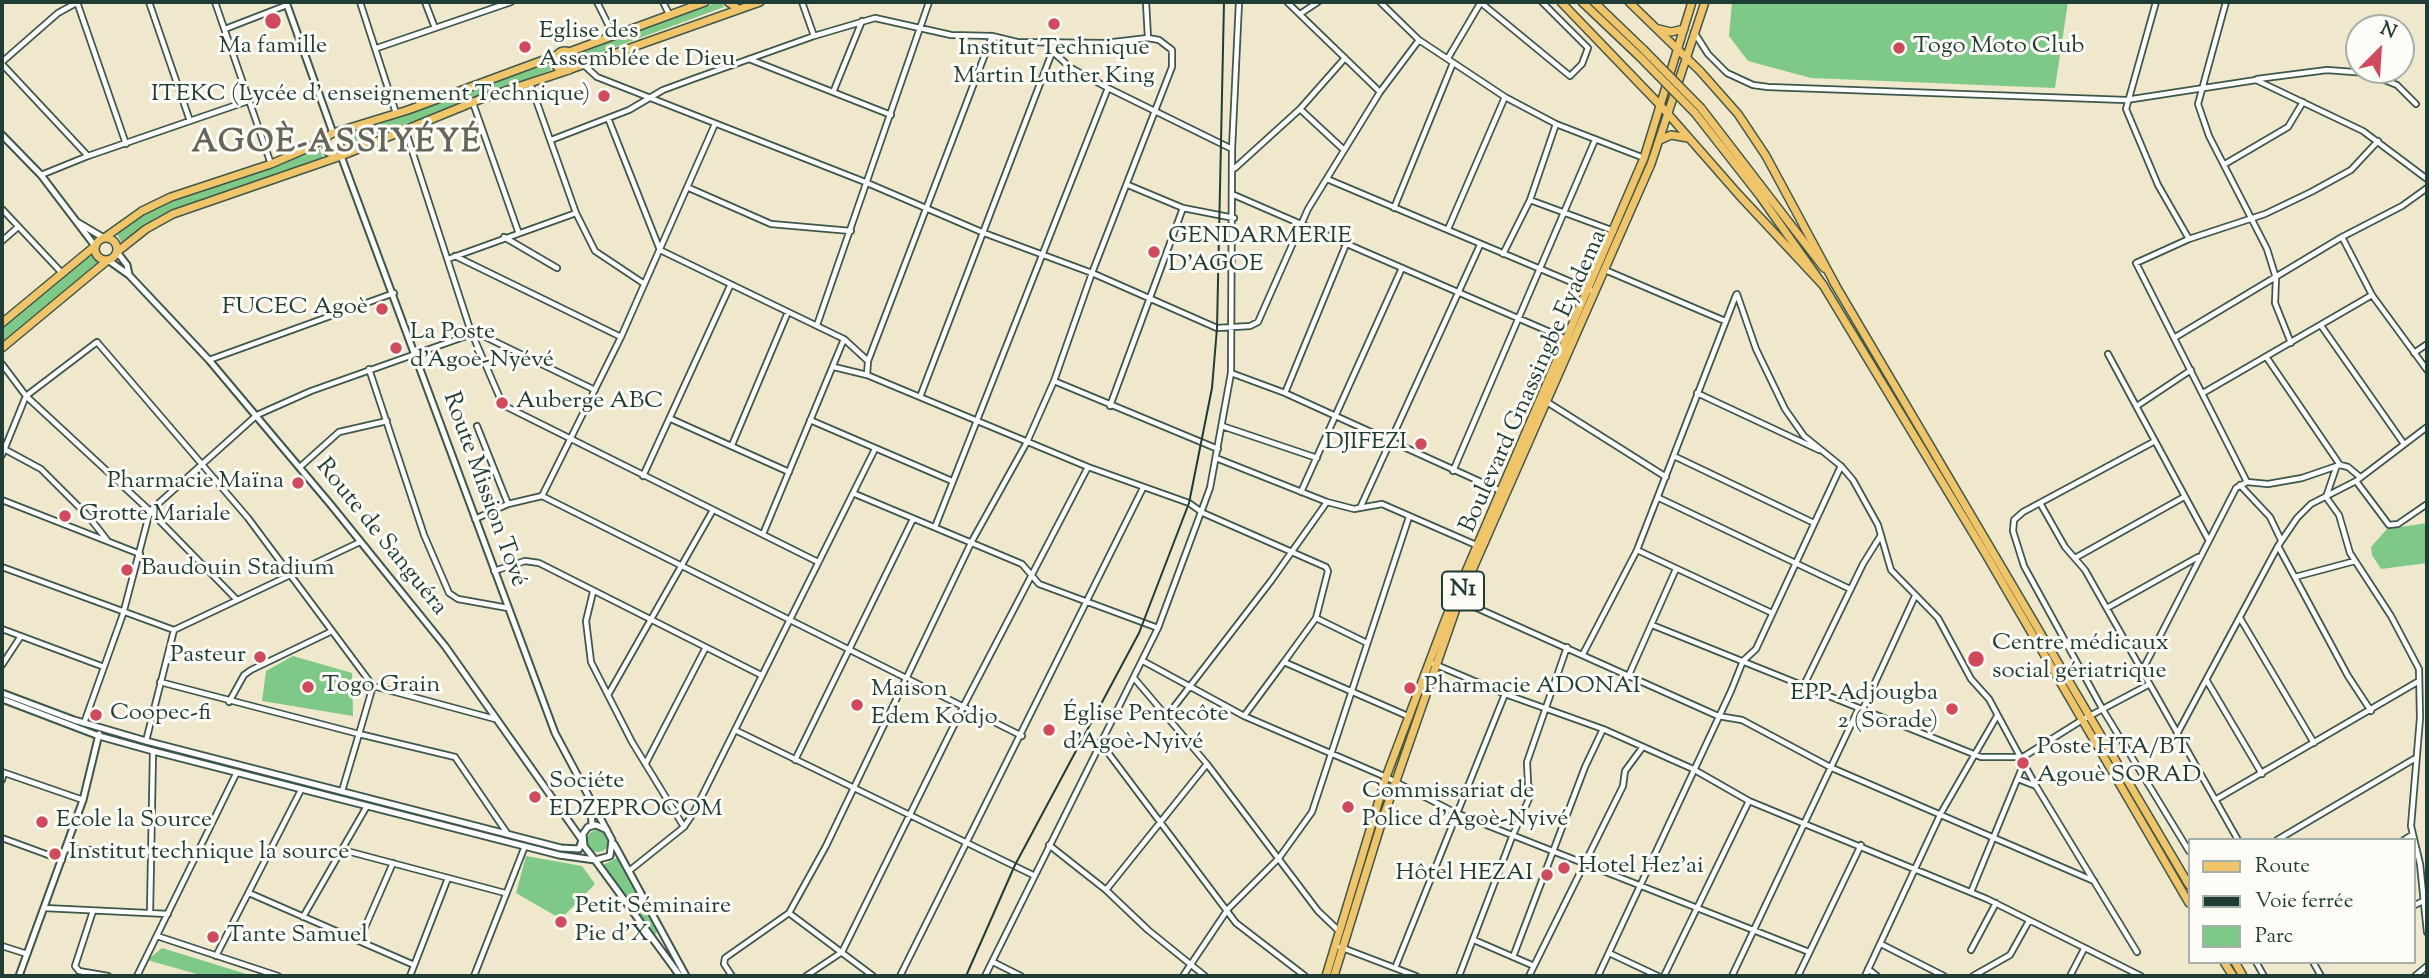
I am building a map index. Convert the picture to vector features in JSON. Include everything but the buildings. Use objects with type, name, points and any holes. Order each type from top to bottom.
[{"type":"main road","points":[[2,323],[104,238],[155,205],[271,164],[336,132],[705,2]]},
{"type":"main road","points":[[728,2],[744,6]]},
{"type":"main road","points":[[2,348],[146,229],[173,214],[341,155],[472,103],[760,2]]},
{"type":"main road","points":[[1561,2],[1661,106],[1823,285]]},
{"type":"main road","points":[[1582,2],[1641,52]]},
{"type":"main road","points":[[1594,2],[1698,111],[1835,284]]},
{"type":"main road","points":[[1629,2],[1725,98],[1755,139],[1835,284],[2188,883]]},
{"type":"main road","name":"Boulevard Gnassingbe Eyadema","points":[[1326,976],[1340,947],[1476,545],[1547,402],[1644,158],[1692,2]]},
{"type":"main road","name":"Boulevard Gnassingbe Eyadema","points":[[1334,976],[1341,933],[1386,777],[1566,339],[1604,270],[1660,141],[1705,2]]},
{"type":"main road","points":[[1655,27],[1671,32],[1684,29]]},
{"type":"main road","points":[[568,70],[575,59],[569,52]]},
{"type":"main road","points":[[557,55],[557,66],[568,70]]},
{"type":"main road","points":[[1698,111],[1823,285],[2188,901]]},
{"type":"main road","points":[[336,132],[349,140],[341,155]]},
{"type":"main road","points":[[1660,141],[1678,134],[1691,139]]},
{"type":"main road","points":[[326,139],[327,151],[341,155]]},
{"type":"main road","points":[[104,238],[113,241],[117,252]]},
{"type":"main road","points":[[95,246],[97,255],[108,260]]},
{"type":"street","points":[[88,156],[2,63],[58,13],[78,2],[126,144]]},
{"type":"street","points":[[149,2],[190,121]]},
{"type":"street","points":[[215,2],[271,164]]},
{"type":"street","points":[[360,2],[396,113]]},
{"type":"street","points":[[425,2],[435,28]]},
{"type":"street","points":[[377,48],[511,2]]},
{"type":"street","points":[[597,2],[613,34]]},
{"type":"street","points":[[663,2],[669,14]]},
{"type":"street","points":[[802,2],[814,36]]},
{"type":"street","points":[[817,325],[929,2]]},
{"type":"street","points":[[1146,2],[1148,38]]},
{"type":"street","points":[[985,976],[1033,875],[1143,661],[1203,513],[1218,449],[1231,373],[1234,218],[1232,149],[1239,2]]},
{"type":"street","points":[[1287,2],[1380,92]]},
{"type":"street","points":[[1300,14],[1318,2]]},
{"type":"street","points":[[1380,2],[1419,40],[1505,97],[1556,124],[1644,158]]},
{"type":"street","points":[[1448,58],[1480,2],[1570,76],[1582,64],[1588,48],[1542,2]]},
{"type":"street","points":[[2156,2],[2126,100],[2126,109],[2141,150],[2189,239]]},
{"type":"street","points":[[2226,2],[2198,104],[2201,118],[2252,218],[2276,278],[2275,303],[2291,344]]},
{"type":"street","points":[[225,29],[286,4],[336,132]]},
{"type":"street","points":[[551,140],[748,58],[875,18],[951,35],[992,36],[1017,42],[1105,43],[1148,38],[1165,43],[1174,57],[1156,112],[1092,273],[1055,381],[1027,442],[972,541],[855,787],[789,913],[725,958],[724,964],[732,976]]},
{"type":"street","points":[[834,90],[862,21]]},
{"type":"street","points":[[1694,32],[1708,54],[1727,74],[1753,85],[2126,100],[2327,70],[2367,73],[2398,85],[2416,104]]},
{"type":"street","points":[[867,375],[868,361],[992,36]]},
{"type":"street","points":[[583,64],[597,77],[865,182],[984,233],[1092,273],[1217,328],[1258,322],[1278,283],[1301,222],[1380,92],[1419,40]]},
{"type":"street","points":[[920,397],[1056,42]]},
{"type":"street","points":[[1054,52],[1071,68],[1232,149]]},
{"type":"street","points":[[748,58],[834,90],[891,115]]},
{"type":"street","points":[[1234,169],[1300,109],[1345,58]]},
{"type":"street","points":[[1394,208],[1454,62]]},
{"type":"street","points":[[2256,80],[2378,141],[2427,179]]},
{"type":"street","points":[[530,83],[576,213],[595,251],[643,283]]},
{"type":"street","points":[[935,527],[1108,88]]},
{"type":"street","points":[[1448,229],[1505,97]]},
{"type":"street","points":[[41,175],[248,101]]},
{"type":"street","points":[[2225,164],[2288,127],[2303,102]]},
{"type":"street","points":[[472,103],[518,231]]},
{"type":"street","points":[[1300,109],[1344,150]]},
{"type":"street","points":[[608,118],[660,250],[844,339],[868,361]]},
{"type":"street","points":[[542,496],[621,337],[715,124]]},
{"type":"street","points":[[1503,254],[1530,200],[1556,124]]},
{"type":"street","points":[[405,129],[471,332],[503,405],[818,562]]},
{"type":"street","points":[[2,135],[41,175],[95,246]]},
{"type":"street","points":[[1453,471],[1595,139]]},
{"type":"street","points":[[2247,482],[2136,263],[2189,239],[2252,218],[2351,170],[2378,141]]},
{"type":"street","name":"Route Mission Tové","points":[[341,155],[555,733],[607,830]]},
{"type":"street","points":[[1327,179],[1591,290]]},
{"type":"street","points":[[1128,185],[1184,208],[1234,218]]},
{"type":"street","points":[[689,188],[771,224],[851,231]]},
{"type":"street","points":[[2174,338],[2342,237],[2402,206],[2427,188]]},
{"type":"street","points":[[1234,195],[1566,339]]},
{"type":"street","points":[[1530,200],[1614,231]]},
{"type":"street","points":[[1110,406],[1184,208]]},
{"type":"street","points":[[2,209],[61,272]]},
{"type":"street","points":[[447,259],[518,231],[576,213]]},
{"type":"street","points":[[77,222],[104,238]]},
{"type":"street","points":[[2,241],[18,227]]},
{"type":"street","points":[[503,237],[557,268]]},
{"type":"street","points":[[2342,237],[2372,295],[2427,370]]},
{"type":"street","points":[[1285,393],[1347,242]]},
{"type":"street","points":[[1360,508],[1480,244]]},
{"type":"street","name":"Route de Sanguéra","points":[[117,252],[127,265],[129,275]]},
{"type":"street","points":[[455,256],[621,337]]},
{"type":"street","name":"Route de Sanguéra","points":[[108,260],[129,275],[209,360],[300,467],[445,646],[500,720],[560,813],[582,840]]},
{"type":"street","points":[[1301,492],[1402,268]]},
{"type":"street","points":[[1604,270],[1726,321]]},
{"type":"street","points":[[643,476],[730,286]]},
{"type":"street","points":[[209,360],[394,293]]},
{"type":"street","points":[[1583,654],[1637,550],[1676,457],[1697,393],[1737,294],[1756,349],[1785,409],[1804,436],[1841,466],[1853,480],[1881,534],[1891,570],[1938,618],[1971,679],[1989,699],[2036,786],[2137,952]]},
{"type":"street","points":[[2203,393],[2322,327],[2372,295]]},
{"type":"street","points":[[733,445],[788,312]]},
{"type":"street","points":[[2322,327],[2404,444]]},
{"type":"street","points":[[84,723],[122,614],[140,554],[149,511],[257,415],[369,369],[471,332],[595,390]]},
{"type":"street","points":[[763,534],[844,339]]},
{"type":"street","points":[[2,456],[26,396],[97,342],[203,463],[291,573],[330,632],[373,686],[500,720]]},
{"type":"street","points":[[2414,353],[2427,344]]},
{"type":"street","points":[[2108,354],[2208,539]]},
{"type":"street","points":[[2267,358],[2338,466]]},
{"type":"street","points":[[2,365],[26,396],[149,511],[237,600]]},
{"type":"street","points":[[834,367],[867,375],[1088,467],[1189,503],[1203,513],[1327,568],[1316,618],[1244,716]]},
{"type":"street","points":[[369,369],[424,535],[449,593],[458,599],[508,608]]},
{"type":"street","points":[[2137,406],[2191,370]]},
{"type":"street","points":[[1231,373],[1285,393],[1503,493]]},
{"type":"street","points":[[1055,381],[1218,449]]},
{"type":"street","points":[[1697,393],[1826,453]]},
{"type":"street","points":[[1547,402],[1666,477]]},
{"type":"street","points":[[671,419],[789,472]]},
{"type":"street","points":[[810,420],[952,481]]},
{"type":"street","points":[[300,467],[339,432],[387,421]]},
{"type":"street","points":[[477,426],[508,505]]},
{"type":"street","points":[[1222,426],[1317,458]]},
{"type":"street","points":[[2177,735],[2279,543],[2304,509],[2358,479],[2427,427]]},
{"type":"street","points":[[2155,441],[2040,503],[2014,520],[2016,543],[2024,566],[2103,710],[2188,849]]},
{"type":"street","points":[[4,449],[41,469],[89,517],[108,541]]},
{"type":"street","points":[[629,871],[684,827],[855,494],[875,449]]},
{"type":"street","points":[[1676,457],[1814,523]]},
{"type":"street","points":[[1216,458],[1327,502],[1360,508],[1376,503],[1476,545]]},
{"type":"street","points":[[1598,976],[1742,661],[1756,649],[1841,466]]},
{"type":"street","points":[[2326,497],[2338,466]]},
{"type":"street","points":[[2141,672],[2232,493],[2240,485],[2247,482],[2268,484],[2302,478],[2338,466],[2348,467],[2389,525],[2398,524],[2427,503]]},
{"type":"street","points":[[806,976],[842,952],[964,705],[1088,467]]},
{"type":"street","points":[[2240,485],[2270,517],[2295,577],[2348,676],[2371,711]]},
{"type":"street","points":[[900,976],[966,841],[1022,736],[1143,488]]},
{"type":"street","points":[[855,494],[1022,564],[1039,584],[1158,628]]},
{"type":"street","points":[[474,519],[508,505],[542,496],[1022,736]]},
{"type":"street","points":[[2075,558],[2184,497]]},
{"type":"street","points":[[2326,497],[2336,510],[2355,561],[2416,661],[2420,718],[2414,759],[2416,778],[2413,838]]},
{"type":"street","points":[[1658,498],[1850,589]]},
{"type":"street","points":[[2,500],[140,554]]},
{"type":"street","points":[[1167,716],[1327,502]]},
{"type":"street","points":[[2040,503],[2060,540],[2075,558],[2107,608],[2148,685],[2237,838]]},
{"type":"street","points":[[607,696],[713,510]]},
{"type":"street","points":[[1183,976],[1228,909],[1279,859],[1312,812],[1409,517]]},
{"type":"street","points":[[795,760],[913,518]]},
{"type":"street","points":[[1804,685],[1850,589],[1881,534]]},
{"type":"street","points":[[2,567],[122,614],[174,630],[359,542]]},
{"type":"street","points":[[1637,550],[1772,613]]},
{"type":"street","points":[[2107,608],[2200,556]]},
{"type":"street","points":[[494,571],[532,561],[761,675]]},
{"type":"street","points":[[2295,577],[2355,561]]},
{"type":"street","points":[[1628,677],[1676,569]]},
{"type":"street","points":[[593,592],[586,621],[587,644],[594,670],[645,764],[684,827]]},
{"type":"street","points":[[1732,976],[1915,596]]},
{"type":"street","points":[[1459,600],[1718,716],[1742,720],[1832,768],[2094,881]]},
{"type":"street","points":[[1316,618],[1367,643]]},
{"type":"street","points":[[2240,618],[2314,743]]},
{"type":"street","points":[[1652,625],[1973,755],[2024,760]]},
{"type":"street","points":[[2,629],[104,667]]},
{"type":"street","points":[[146,741],[174,630]]},
{"type":"street","points":[[229,702],[244,676],[251,670],[330,632]]},
{"type":"street","points":[[2,664],[21,636]]},
{"type":"street","points":[[1459,976],[1532,792],[1528,784],[1527,762],[1567,647]]},
{"type":"street","points":[[645,764],[705,649]]},
{"type":"street","points":[[1143,661],[1244,716],[1386,777],[1456,813],[1809,952]]},
{"type":"street","points":[[1284,662],[1411,718]]},
{"type":"street","points":[[1434,664],[1505,694],[1545,706],[1603,729],[1693,769],[1749,801],[1996,903],[2141,976]]},
{"type":"street","points":[[1134,678],[1207,764],[1318,911],[1341,933]]},
{"type":"street","points":[[2215,800],[2371,711],[2419,680]]},
{"type":"street","points":[[2206,681],[2262,774]]},
{"type":"street","points":[[160,682],[229,702],[455,757],[507,833]]},
{"type":"street","points":[[1971,892],[2024,760],[2082,720],[2148,685]]},
{"type":"street","points":[[340,800],[373,686]]},
{"type":"street","points":[[2,693],[84,723],[146,741],[572,850],[579,849],[585,830]]},
{"type":"street","points":[[1395,968],[1505,694]]},
{"type":"street","points":[[2,699],[99,736],[525,846],[595,860],[610,856],[612,840]]},
{"type":"street","points":[[1865,976],[1941,813],[1997,716]]},
{"type":"street","points":[[19,976],[83,800],[100,728]]},
{"type":"street","points":[[1513,957],[1585,767],[1603,729]]},
{"type":"street","points":[[735,730],[1033,875]]},
{"type":"street","points":[[1100,742],[1244,930],[1305,976]]},
{"type":"street","points":[[1530,976],[1586,862],[1607,812],[1623,786],[1625,771],[1642,748]]},
{"type":"street","points":[[150,913],[153,751]]},
{"type":"street","points":[[2280,838],[2414,759]]},
{"type":"street","points":[[1106,890],[1207,764]]},
{"type":"street","points":[[137,976],[239,765]]},
{"type":"street","points":[[2,780],[3,773],[83,800]]},
{"type":"street","points":[[2018,779],[2036,786]]},
{"type":"street","points":[[216,956],[300,790]]},
{"type":"street","points":[[589,795],[592,825]]},
{"type":"street","points":[[1664,976],[1749,801]]},
{"type":"street","points":[[303,918],[367,806]]},
{"type":"street","points":[[560,813],[583,833],[592,825],[600,825],[607,830],[686,976]]},
{"type":"street","points":[[2407,838],[2412,835]]},
{"type":"street","points":[[2,838],[62,860]]},
{"type":"street","points":[[582,840],[656,947],[680,976]]},
{"type":"street","points":[[1049,845],[1106,890],[1205,976]]},
{"type":"street","points":[[1798,976],[1861,845]]},
{"type":"street","points":[[474,976],[525,846]]},
{"type":"street","points":[[2415,846],[2420,864],[2427,932]]},
{"type":"street","points":[[66,849],[151,852]]},
{"type":"street","points":[[342,850],[505,893]]},
{"type":"street","points":[[359,941],[393,863]]},
{"type":"street","points":[[411,976],[448,878]]},
{"type":"street","points":[[249,893],[414,965]]},
{"type":"street","points":[[2415,905],[2423,901]]},
{"type":"street","points":[[1971,950],[1996,903]]},
{"type":"street","points":[[44,908],[168,914]]},
{"type":"street","points":[[93,911],[75,966],[79,971],[108,976]]},
{"type":"street","points":[[789,913],[873,976]]},
{"type":"street","points":[[1973,976],[2010,955],[2029,921]]},
{"type":"street","points":[[157,936],[278,976]]},
{"type":"street","points":[[656,947],[668,939]]},
{"type":"street","points":[[1474,940],[1534,966]]},
{"type":"street","points":[[1881,944],[1944,976]]},
{"type":"street","points":[[2,946],[27,954]]},
{"type":"street","points":[[1340,947],[1416,976]]},
{"type":"street","points":[[2070,976],[2084,949]]},
{"type":"street","points":[[1609,953],[1658,976]]},
{"type":"street","points":[[993,962],[1021,976]]},
{"type":"street","points":[[2415,976],[2427,966]]},
{"type":"street","points":[[1868,969],[1877,976]]},
{"type":"green space","points":[[722,2],[724,7],[580,60],[577,52]]},
{"type":"green space","name":"Togo Moto Club","points":[[1732,2],[2068,2],[2055,88],[1811,78],[1748,61],[1729,36]]},
{"type":"green space","points":[[549,63],[551,70],[354,143],[351,134]]},
{"type":"green space","points":[[319,148],[323,158],[165,213],[121,242],[117,234],[137,218],[170,201]]},
{"type":"green space","points":[[91,252],[98,262],[2,342],[2,328]]},
{"type":"green space","points":[[2427,523],[2427,563],[2381,569],[2372,555],[2371,547],[2387,529]]},
{"type":"green space","name":"Togo Grain","points":[[293,656],[352,673],[353,716],[262,701],[266,671]]},
{"type":"green space","points":[[598,830],[606,833],[609,841],[606,849],[598,852],[590,849],[587,841],[590,833]]},
{"type":"green space","points":[[526,856],[582,866],[595,884],[561,919],[516,893]]},
{"type":"green space","points":[[617,858],[658,929],[656,934],[652,933],[603,865]]},
{"type":"green space","points":[[162,948],[253,976],[204,976],[147,960]]},
{"type":"railway","points":[[966,976],[1015,865],[1139,633],[1189,503],[1212,388],[1217,328],[1224,2]]},
{"type":"place","name":"Ma famille","points":[[273,21]]},
{"type":"place","name":"Institut Technique Martin Luther King","points":[[1054,24]]},
{"type":"place","name":"Eglise des Assemblée de Dieu","points":[[525,47]]},
{"type":"place","name":"Togo Moto Club","points":[[1899,48]]},
{"type":"place","name":"ITEKC (Lycée d' enseignement Technique)","points":[[604,96]]},
{"type":"place","name":"GENDARMERIE D'AGOE","points":[[1154,252]]},
{"type":"place","name":"FUCEC Agoè","points":[[382,309]]},
{"type":"place","name":"La Poste d'Agoè-Nyévé","points":[[396,348]]},
{"type":"place","name":"Auberge ABC","points":[[502,403]]},
{"type":"place","name":"DJIFEZI","points":[[1421,444]]},
{"type":"place","name":"Pharmacie Maïna","points":[[298,483]]},
{"type":"place","name":"Grotte Mariale","points":[[65,516]]},
{"type":"place","name":"Baudouin Stadium","points":[[127,570]]},
{"type":"place","name":"Pasteur","points":[[260,657]]},
{"type":"place","name":"Centre médicaux social gériatrique","points":[[1976,659]]},
{"type":"place","name":"Togo Grain","points":[[308,687]]},
{"type":"place","name":"Pharmacie ADONAI","points":[[1410,688]]},
{"type":"place","name":"Maison Edem Kodjo","points":[[857,705]]},
{"type":"place","name":"EPP Adjougba 2 (Sorade)","points":[[1952,709]]},
{"type":"place","name":"Coopec-fi","points":[[96,715]]},
{"type":"place","name":"Église Pentecôte d'Agoè-Nyivé","points":[[1049,730]]},
{"type":"place","name":"Poste HTA/BT Agouè SORAD","points":[[2023,763]]},
{"type":"place","name":"Sociéte EDZEPROCOM","points":[[535,797]]},
{"type":"place","name":"Commissariat de Police d'Agoè-Nyivé","points":[[1348,807]]},
{"type":"place","name":"Ecole la Source","points":[[42,822]]},
{"type":"place","name":"Institut technique la source","points":[[55,854]]},
{"type":"place","name":"Hotel Hez'ai","points":[[1564,868]]},
{"type":"place","name":"Hôtel HEZAI","points":[[1547,875]]},
{"type":"place","name":"Petit Séminaire Pie d'X","points":[[561,922]]},
{"type":"place","name":"Tante Samuel","points":[[213,937]]},
{"type":"district","name":"AGOÈ-ASSIYÉYÉ","points":[[337,146]]}]
